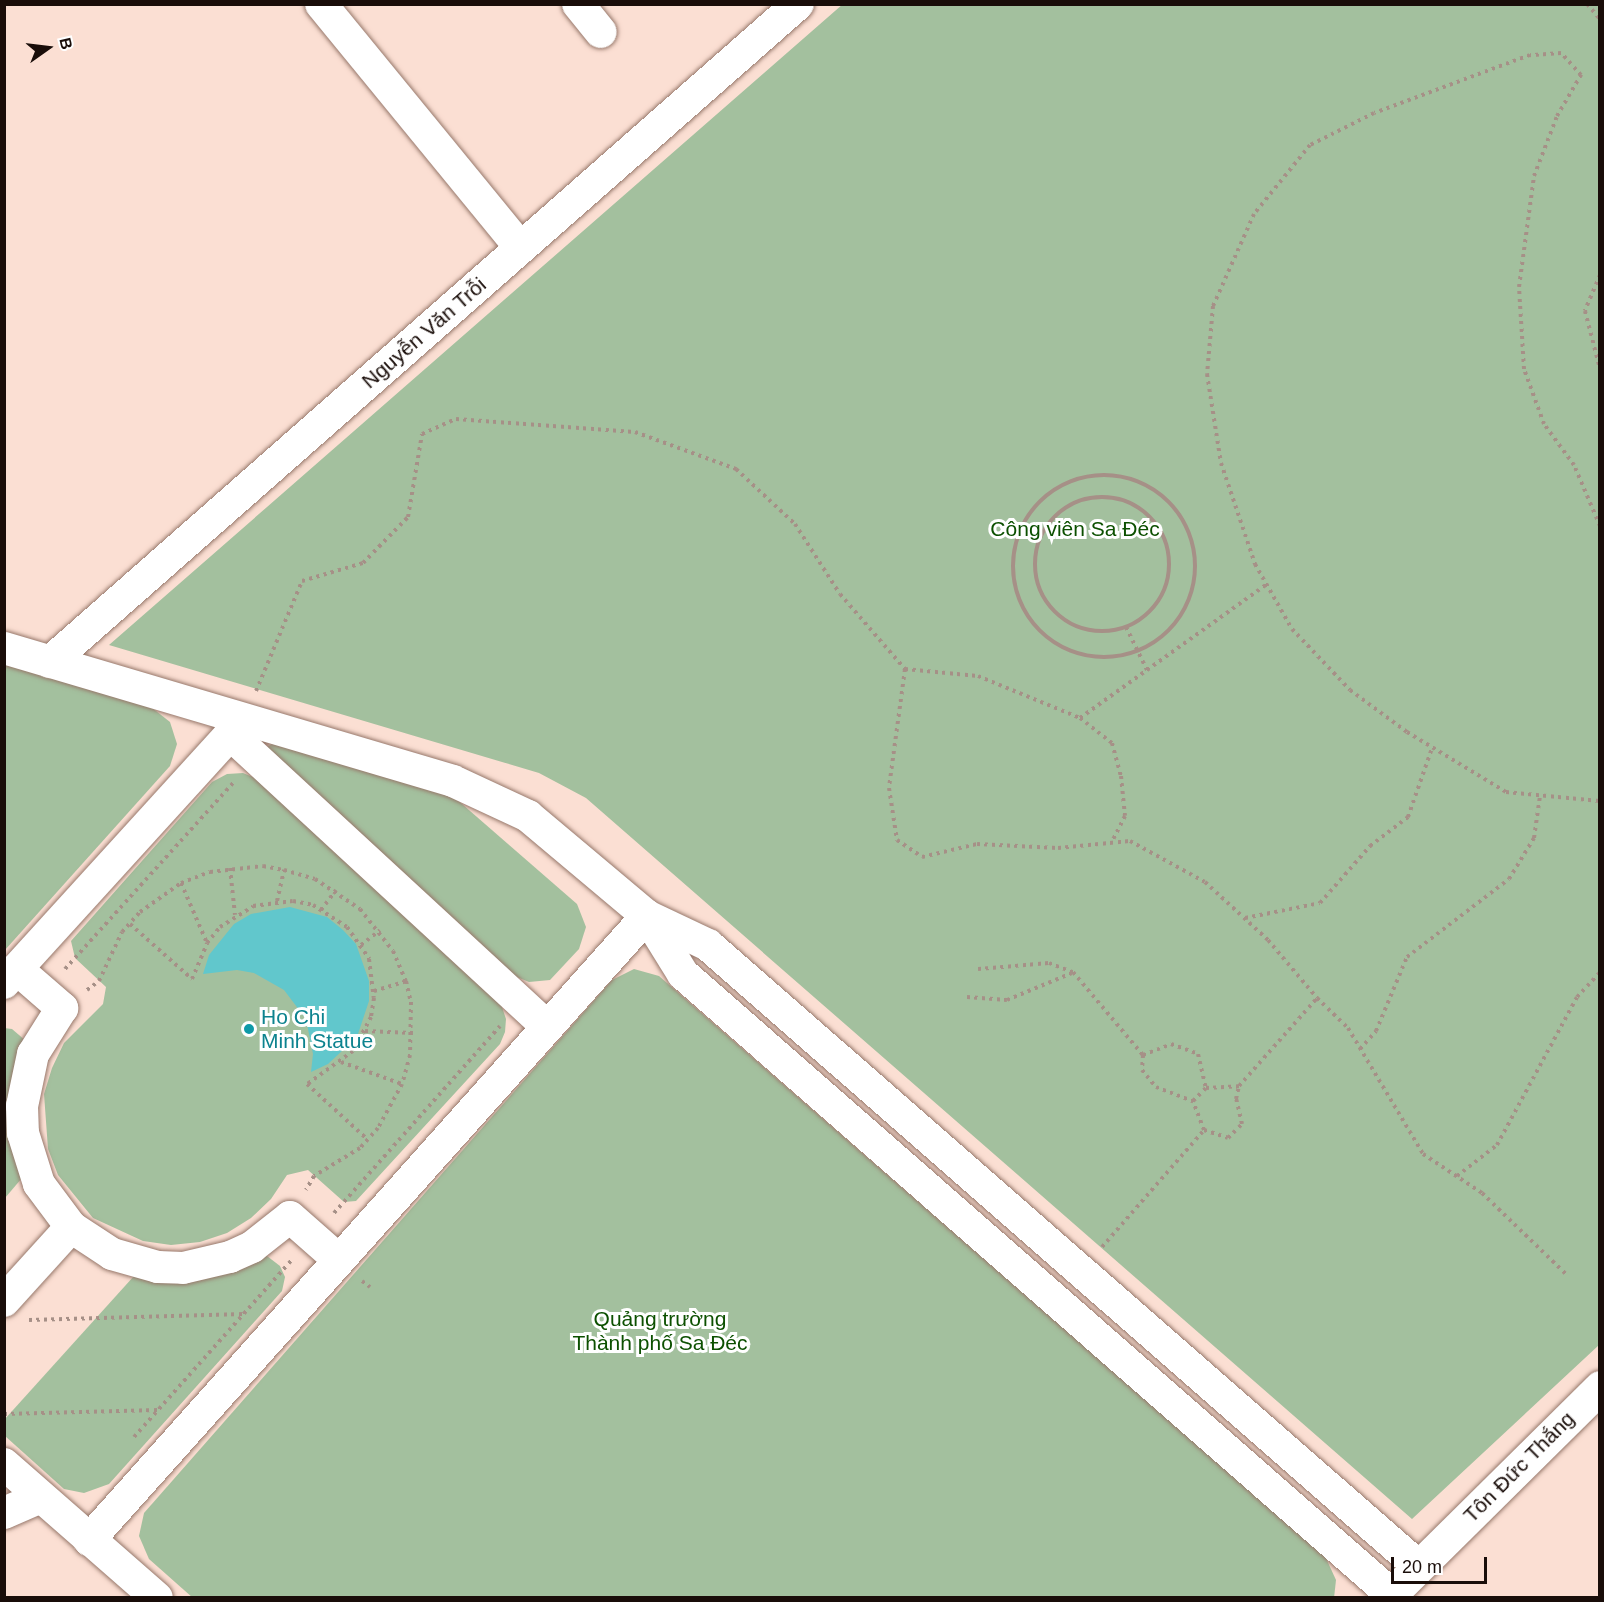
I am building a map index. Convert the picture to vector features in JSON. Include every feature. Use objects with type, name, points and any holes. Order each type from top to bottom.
[{"type":"street","points":[[321,4],[521,248]]},
{"type":"street","points":[[578,4],[601,32]]},
{"type":"street","name":"Nguyễn Văn Trỗi","points":[[50,662],[798,4]]},
{"type":"street","points":[[4,648],[236,727],[453,781],[501,800],[553,833],[647,916],[708,945],[1419,1566]]},
{"type":"street","points":[[236,727],[256,758],[548,1027]]},
{"type":"street","points":[[236,727],[11,976],[53,1000],[33,1054],[22,1106],[23,1133],[39,1184],[71,1227],[119,1256],[158,1267],[183,1268],[215,1262],[252,1247],[290,1217],[339,1260]]},
{"type":"street","points":[[89,1540],[647,916]]},
{"type":"street","points":[[647,916],[683,974],[1389,1596]]},
{"type":"street","points":[[16,1311],[71,1227]]},
{"type":"street","name":"Tôn Đức Thắng","points":[[1389,1596],[1599,1387]]},
{"type":"street","points":[[4,1464],[157,1598]]},
{"type":"street","points":[[4,1513],[41,1497]]},
{"type":"path","points":[[1587,4],[1599,19]]},
{"type":"path","points":[[1599,526],[1574,465],[1544,424],[1524,369],[1519,287],[1534,176],[1557,116],[1581,75],[1561,53],[1530,55],[1374,112],[1310,145],[1254,214],[1213,306],[1207,374],[1221,463],[1255,564],[1292,629],[1350,690],[1432,748],[1506,792],[1599,801]]},
{"type":"path","points":[[1599,275],[1585,310],[1599,369]]},
{"type":"path","points":[[236,727],[302,581],[363,563],[408,517],[422,434],[456,419],[634,432],[736,469],[795,524],[840,594],[905,669],[978,675],[1080,718],[1112,743],[1121,776],[1125,816],[1112,843]]},
{"type":"path","points":[[1114,475],[1144,483],[1169,502],[1187,528],[1195,559],[1192,591],[1178,620],[1155,642],[1138,651],[1103,658],[1076,654],[1051,642],[1031,623],[1018,598],[1012,571],[1016,539],[1030,511],[1053,489],[1082,477],[1114,475]]},
{"type":"path","points":[[1094,497],[1126,502],[1152,519],[1164,538],[1169,559],[1167,581],[1159,601],[1144,617],[1126,627],[1103,632],[1080,628],[1061,617],[1045,600],[1036,568],[1041,535],[1055,516],[1073,503],[1094,497]]},
{"type":"path","points":[[1080,718],[1266,585]]},
{"type":"path","points":[[1126,627],[1147,670]]},
{"type":"path","points":[[905,669],[889,788],[897,840],[921,856],[977,844],[1058,848],[1130,841],[1205,882],[1245,918],[1317,998],[1348,1028],[1423,1154],[1457,1176],[1497,1207],[1567,1275]]},
{"type":"path","points":[[1245,918],[1320,903],[1370,846],[1408,817],[1432,748]]},
{"type":"path","points":[[53,1000],[256,758]]},
{"type":"path","points":[[1360,1049],[1376,1030],[1407,957],[1509,879],[1534,838],[1540,796]]},
{"type":"path","points":[[53,1000],[99,981],[109,956],[130,924],[161,895],[181,883],[230,868],[284,870],[336,890],[380,930],[406,981],[413,1033],[402,1084],[393,1105],[367,1139],[338,1164],[314,1176],[290,1217]]},
{"type":"path","points":[[230,868],[235,915]]},
{"type":"path","points":[[277,901],[284,870]]},
{"type":"path","points":[[181,883],[207,943]]},
{"type":"path","points":[[321,910],[336,890]]},
{"type":"path","points":[[130,924],[192,979],[207,943],[235,915],[277,901],[293,901],[321,910],[347,927],[369,959],[374,992],[365,1031],[341,1062],[307,1084],[367,1139]]},
{"type":"path","points":[[361,945],[380,930]]},
{"type":"path","points":[[978,969],[1049,963],[1073,972],[1143,1054],[1142,1070],[1156,1087],[1192,1101],[1204,1130],[1228,1138],[1242,1124],[1236,1100],[1239,1086],[1317,998]]},
{"type":"path","points":[[967,997],[1007,1000],[1073,972]]},
{"type":"path","points":[[1457,1176],[1497,1145],[1577,997],[1599,972]]},
{"type":"path","points":[[374,992],[406,981]]},
{"type":"path","points":[[365,1031],[413,1033]]},
{"type":"path","points":[[1143,1054],[1171,1044],[1198,1054],[1206,1088]]},
{"type":"path","points":[[341,1062],[402,1084]]},
{"type":"path","points":[[1192,1101],[1206,1088],[1239,1086]]},
{"type":"path","points":[[1082,1270],[1204,1130]]},
{"type":"path","points":[[16,1311],[244,1314]]},
{"type":"path","points":[[4,1414],[158,1410]]},
{"type":"green space","name":"Công viên Sa Đéc","points":[[843,4],[1599,5],[1599,1345],[1412,1519],[586,798],[539,773],[109,645]]},
{"type":"green space","points":[[5,662],[151,707],[170,722],[177,744],[170,766],[5,950]]},
{"type":"green space","points":[[274,743],[454,797],[577,904],[586,927],[579,949],[550,980],[529,982],[512,975],[265,748]]},
{"type":"green space","points":[[243,773],[258,779],[499,998],[506,1019],[505,1032],[500,1044],[356,1201],[344,1202],[308,1170],[287,1175],[271,1199],[251,1218],[227,1233],[200,1242],[171,1245],[143,1241],[93,1218],[58,1175],[48,1149],[44,1094],[52,1068],[64,1043],[103,1004],[106,987],[75,958],[71,941],[212,782],[227,774]]},
{"type":"green space","name":"Quảng trường Thành phố Sa Đéc","points":[[634,969],[659,976],[1325,1556],[1336,1580],[1334,1598],[193,1598],[149,1559],[139,1536],[144,1513],[612,980]]},
{"type":"green space","points":[[4,1028],[12,1029],[26,1041],[22,1178],[5,1198]]},
{"type":"green space","points":[[267,1256],[280,1266],[285,1277],[282,1291],[109,1484],[84,1493],[64,1489],[5,1436],[4,1420],[134,1276]]},
{"type":"water","points":[[290,907],[327,917],[343,930],[356,944],[369,981],[369,1001],[357,1037],[328,1064],[311,1072],[313,1054],[306,1019],[284,990],[254,973],[237,970],[203,974],[209,955],[234,924],[251,914]]},
{"type":"building","name":"Ho Chi Minh Statue","points":[[249,1021],[257,1028],[250,1037],[242,1029]]},
{"type":"place","name":"Ho Chi Minh Statue","points":[[249,1029]]}]
